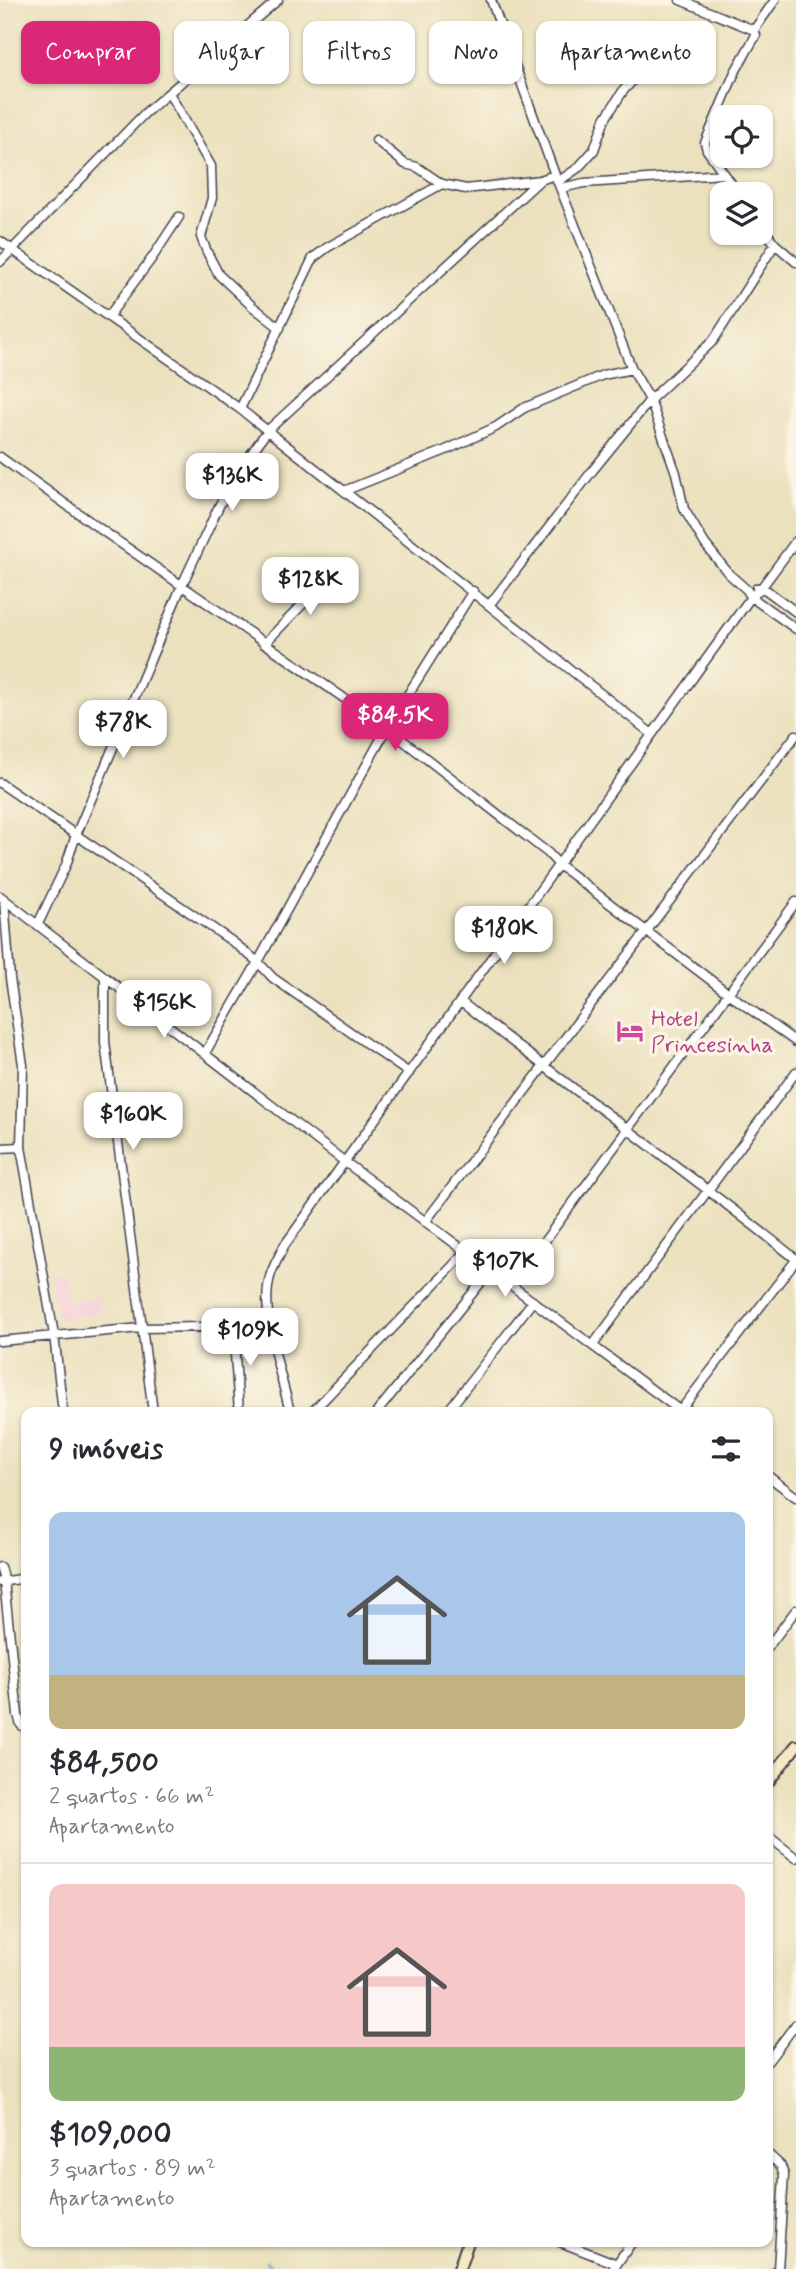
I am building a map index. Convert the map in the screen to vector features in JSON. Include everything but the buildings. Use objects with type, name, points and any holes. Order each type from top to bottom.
[{"type":"main road","points":[[773,1776],[796,1746]]},
{"type":"main road","points":[[459,2269],[466,2247]]},
{"type":"street","points":[[0,262],[145,113],[278,0]]},
{"type":"street","points":[[491,0],[632,369],[650,400],[676,473],[684,509],[705,544],[729,573],[749,594],[796,629]]},
{"type":"street","points":[[680,0],[754,30]]},
{"type":"street","points":[[730,182],[705,143],[735,72],[755,39],[754,30],[775,0]]},
{"type":"street","points":[[558,181],[578,168],[594,150],[605,119],[629,84]]},
{"type":"street","points":[[169,93],[211,166],[212,198],[201,237],[207,252],[219,275],[280,328]]},
{"type":"street","points":[[376,140],[405,164],[417,167],[442,184],[466,189],[540,180],[584,183],[724,174]]},
{"type":"street","points":[[578,168],[584,183]]},
{"type":"street","points":[[38,925],[66,865],[76,835],[182,585],[219,506],[267,431],[540,180]]},
{"type":"street","points":[[240,409],[313,258],[442,184]]},
{"type":"street","points":[[108,317],[179,216]]},
{"type":"street","points":[[0,241],[240,409],[652,734]]},
{"type":"street","points":[[773,241],[796,262]]},
{"type":"street","points":[[490,604],[650,400],[713,341],[775,244]]},
{"type":"street","points":[[344,492],[496,427],[524,408],[547,398],[603,375],[632,369]]},
{"type":"street","points":[[0,457],[387,728],[548,853],[559,865],[796,1042]]},
{"type":"street","points":[[288,1407],[270,1326],[267,1292],[273,1267],[285,1246],[559,865],[749,594],[762,587],[796,541]]},
{"type":"street","points":[[264,644],[335,571]]},
{"type":"street","points":[[762,587],[796,612]]},
{"type":"street","points":[[205,1053],[387,728],[473,591]]},
{"type":"street","points":[[425,1222],[796,735]]},
{"type":"street","points":[[0,783],[233,942],[273,978],[409,1073]]},
{"type":"street","points":[[2,897],[345,1163],[676,1407]]},
{"type":"street","points":[[2,897],[10,978],[23,1065],[21,1147],[54,1335],[62,1407]]},
{"type":"street","points":[[512,1285],[796,902]]},
{"type":"street","points":[[105,978],[105,1042],[152,1407]]},
{"type":"street","points":[[461,1002],[708,1189],[796,1260],[684,1407]]},
{"type":"street","points":[[593,1345],[796,1072]]},
{"type":"street","points":[[0,1148],[21,1147]]},
{"type":"street","points":[[317,1407],[466,1252]]},
{"type":"street","points":[[381,1407],[491,1270]]},
{"type":"street","points":[[451,1407],[533,1301]]},
{"type":"street","points":[[233,1326],[239,1407]]},
{"type":"street","points":[[0,1341],[141,1328],[270,1326]]},
{"type":"street","points":[[773,1480],[796,1497]]},
{"type":"street","points":[[0,1567],[21,1725]]},
{"type":"street","points":[[2,1581],[21,1579]]},
{"type":"street","points":[[773,1640],[796,1610]]},
{"type":"street","points":[[773,1840],[796,1857]]},
{"type":"street","points":[[773,2055],[796,2024]]},
{"type":"street","points":[[773,2159],[781,2166],[784,2175],[778,2269]]},
{"type":"street","points":[[571,2247],[615,2267],[629,2247]]},
{"type":"shaded area","points":[[62,1271],[69,1301],[98,1298],[100,1311],[58,1319],[49,1273]]},
{"type":"waterway","points":[[266,2261],[272,2269]]},
{"type":"place","name":"Hotel Princesinha","points":[[630,1031]]}]
